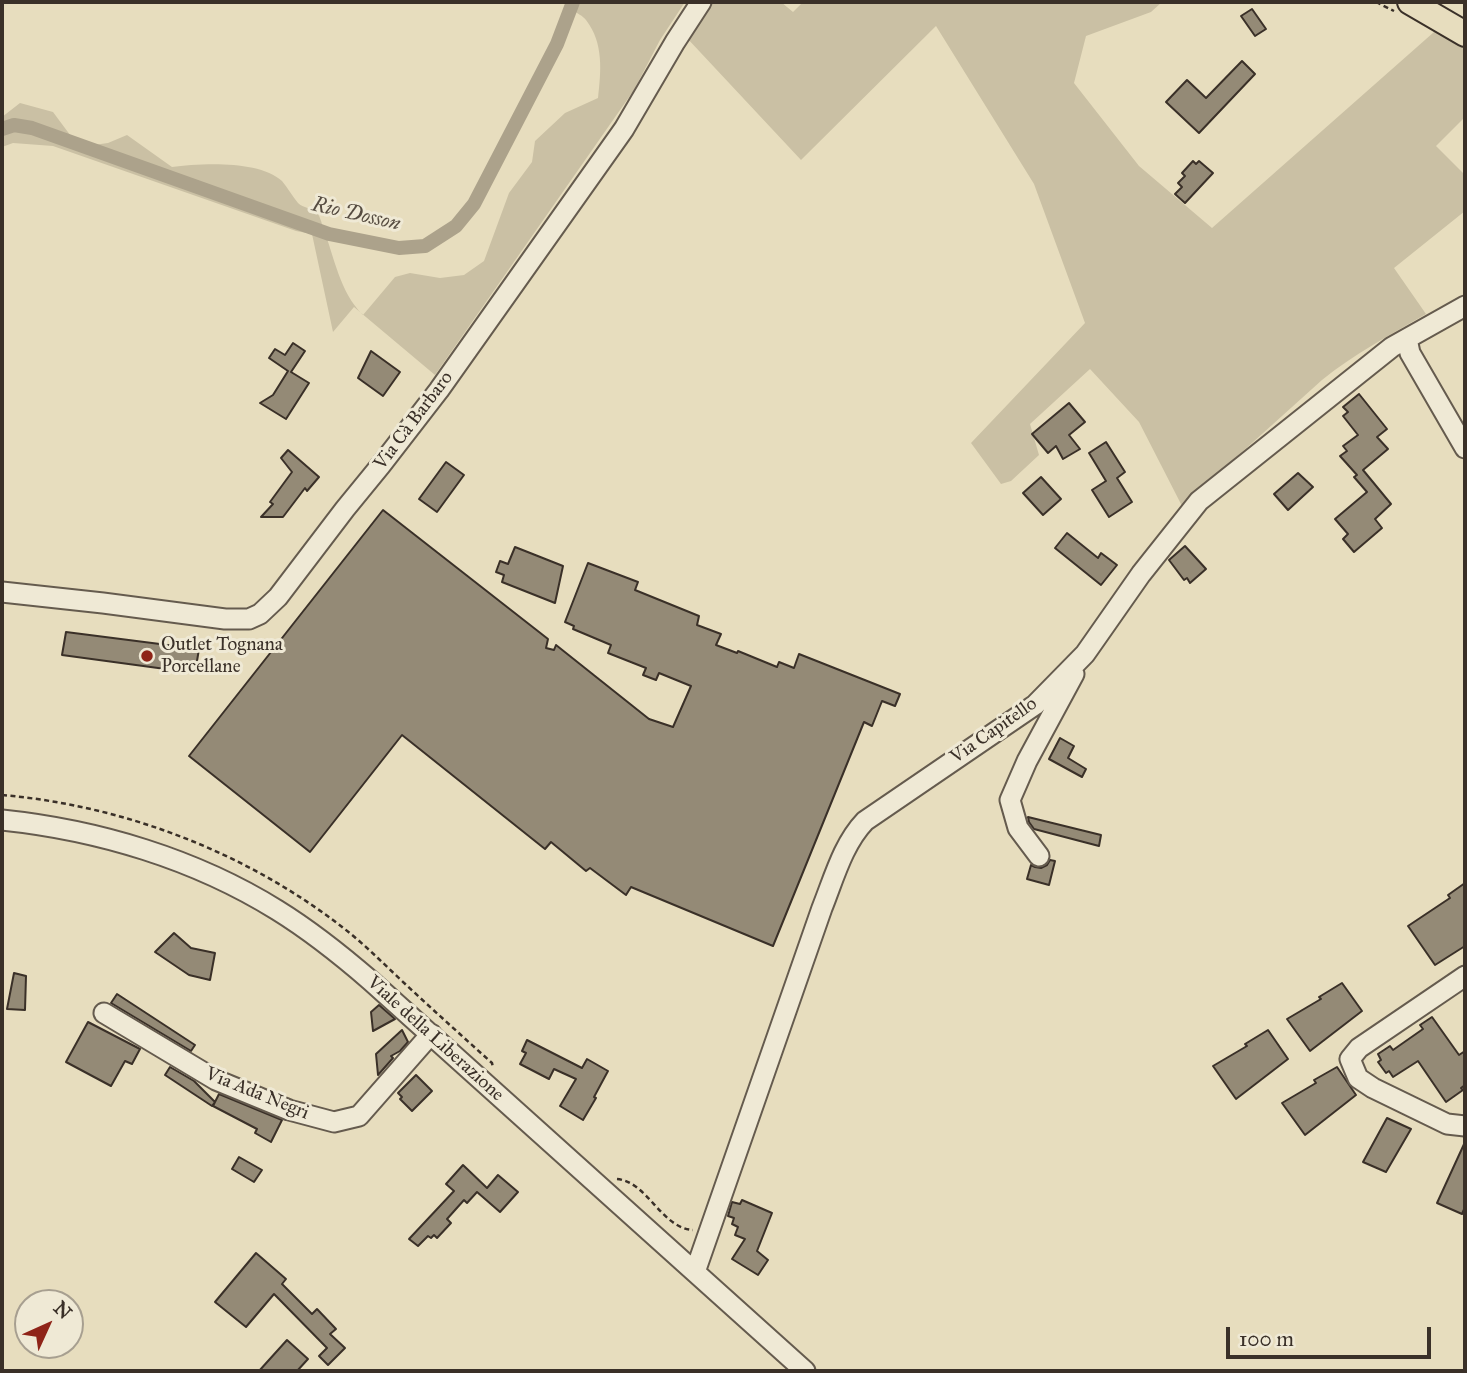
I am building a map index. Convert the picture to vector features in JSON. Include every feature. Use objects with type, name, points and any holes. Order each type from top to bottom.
[{"type":"main road","points":[[1410,2],[1465,34]]},
{"type":"street","name":"Via Cà Barbaro","points":[[2,592],[225,619],[248,619],[260,614],[278,597],[447,379],[624,129],[674,42],[701,2]]},
{"type":"street","name":"Via Capitello","points":[[695,1272],[822,908],[854,832],[865,821],[1035,705],[1085,654],[1141,574],[1199,501],[1392,347],[1465,306]]},
{"type":"street","points":[[1407,339],[1410,353],[1465,449]]},
{"type":"street","points":[[1039,856],[1018,828],[1010,800],[1027,761],[1085,654]]},
{"type":"street","name":"Viale della Liberazione","points":[[2,820],[40,824],[112,839],[173,859],[276,909],[333,948],[805,1371]]},
{"type":"street","points":[[1465,976],[1359,1048],[1350,1059],[1358,1078],[1373,1088],[1447,1124],[1465,1126],[1465,1119]]},
{"type":"street","name":"Via Ada Negri","points":[[104,1013],[216,1080],[289,1110],[334,1122],[359,1116],[431,1034]]},
{"type":"shaded area","points":[[576,2],[685,2],[660,40],[634,90],[435,375],[363,315],[395,277],[410,273],[440,278],[464,275],[484,261],[509,193],[532,162],[535,141],[565,113],[598,98],[600,68],[596,38],[586,20],[572,10]]},
{"type":"shaded area","points":[[710,2],[781,2],[793,12],[803,2],[1162,2],[1151,12],[1086,36],[1074,83],[1139,166],[1212,228],[1434,32],[1435,26],[1465,44],[1465,117],[1436,146],[1465,175],[1465,211],[1394,268],[1426,314],[1359,353],[1322,380],[1182,506],[1139,422],[1090,369],[1030,424],[1039,455],[1011,481],[1001,484],[971,443],[1085,323],[1034,184],[936,26],[801,160],[686,37]]},
{"type":"shaded area","points":[[20,103],[53,112],[79,147],[108,143],[127,135],[172,167],[245,166],[272,174],[282,181],[298,203],[318,214],[338,274],[348,295],[362,313],[354,307],[333,332],[312,234],[296,231],[53,146],[13,143],[2,147],[2,117]]},
{"type":"building","points":[[1252,9],[1266,29],[1255,36],[1241,16]]},
{"type":"building","points":[[1242,61],[1255,74],[1199,133],[1166,102],[1187,80],[1206,98]]},
{"type":"building","points":[[1193,161],[1196,164],[1199,161],[1213,173],[1185,203],[1175,194],[1182,187],[1178,183],[1185,176],[1182,173]]},
{"type":"building","points":[[293,343],[305,351],[291,372],[309,383],[286,419],[260,403],[273,395],[288,371],[269,358],[275,349],[285,355]]},
{"type":"building","points":[[371,351],[400,372],[383,396],[358,378]]},
{"type":"building","points":[[1359,394],[1387,429],[1377,437],[1388,449],[1363,470],[1391,504],[1375,519],[1382,528],[1354,552],[1343,539],[1348,534],[1335,519],[1367,492],[1354,477],[1357,475],[1340,456],[1347,451],[1343,446],[1358,435],[1343,416],[1348,412],[1343,407]]},
{"type":"building","points":[[1069,403],[1085,422],[1069,435],[1080,449],[1063,459],[1056,446],[1048,453],[1032,434]]},
{"type":"building","points":[[1106,442],[1125,472],[1117,478],[1132,502],[1109,517],[1092,490],[1106,481],[1089,453]]},
{"type":"building","points":[[288,450],[319,477],[307,491],[305,488],[283,517],[261,517],[273,504],[270,502],[292,472],[281,458]]},
{"type":"building","points":[[446,462],[464,475],[437,512],[419,499]]},
{"type":"building","points":[[1298,473],[1313,487],[1288,510],[1274,494]]},
{"type":"building","points":[[1041,477],[1061,499],[1043,515],[1023,493]]},
{"type":"building","points":[[383,510],[548,639],[546,648],[554,650],[556,645],[649,719],[673,727],[691,686],[659,673],[656,680],[643,675],[646,668],[608,653],[611,645],[573,629],[574,626],[565,622],[588,563],[638,582],[635,590],[699,616],[697,625],[721,634],[716,645],[777,667],[779,662],[794,668],[799,654],[900,694],[895,706],[882,701],[872,726],[864,722],[773,946],[631,887],[626,895],[590,868],[586,871],[551,842],[545,849],[402,735],[310,852],[189,756]]},
{"type":"building","points":[[1067,533],[1098,558],[1101,553],[1117,565],[1101,585],[1055,548]]},
{"type":"building","points":[[1185,546],[1206,569],[1190,583],[1187,578],[1184,580],[1169,560]]},
{"type":"building","points":[[515,547],[563,566],[555,603],[502,582],[504,575],[496,572],[500,561],[508,564]]},
{"type":"building","points":[[66,632],[199,649],[195,673],[62,655]]},
{"type":"building","points":[[1060,738],[1074,746],[1068,758],[1086,769],[1082,777],[1049,759]]},
{"type":"building","points":[[1028,817],[1101,835],[1099,846],[1034,829]]},
{"type":"building","points":[[1050,860],[1055,861],[1049,885],[1027,879],[1031,865],[1041,868]]},
{"type":"building","points":[[1465,883],[1465,946],[1435,965],[1408,926],[1450,898],[1448,895]]},
{"type":"building","points":[[174,933],[191,948],[215,953],[210,980],[189,975],[155,952]]},
{"type":"building","points":[[14,973],[26,976],[25,1010],[7,1009]]},
{"type":"building","points":[[1342,983],[1362,1011],[1310,1051],[1287,1019]]},
{"type":"building","points":[[117,994],[195,1045],[191,1051],[111,1003]]},
{"type":"building","points":[[379,1005],[395,1019],[373,1031],[371,1012]]},
{"type":"building","points":[[1432,1017],[1459,1055],[1465,1051],[1465,1085],[1461,1088],[1463,1090],[1446,1102],[1418,1061],[1393,1077],[1389,1071],[1386,1073],[1378,1062],[1381,1060],[1378,1054],[1390,1046],[1393,1050],[1423,1029],[1420,1025]]},
{"type":"building","points":[[88,1022],[140,1049],[132,1064],[125,1061],[111,1086],[66,1062]]},
{"type":"building","points":[[402,1030],[408,1042],[391,1056],[393,1058],[378,1075],[376,1054]]},
{"type":"building","points":[[1268,1030],[1288,1059],[1236,1099],[1213,1066]]},
{"type":"building","points":[[527,1040],[582,1068],[587,1059],[608,1071],[583,1120],[560,1106],[576,1079],[554,1069],[549,1079],[520,1064],[526,1053],[522,1051]]},
{"type":"building","points":[[170,1067],[194,1081],[215,1102],[212,1106],[165,1075]]},
{"type":"building","points":[[1337,1067],[1356,1095],[1305,1135],[1282,1103]]},
{"type":"building","points":[[416,1075],[432,1091],[412,1111],[400,1099],[402,1097],[398,1093]]},
{"type":"building","points":[[219,1094],[282,1120],[271,1142],[255,1133],[257,1129],[213,1106]]},
{"type":"building","points":[[1387,1118],[1411,1129],[1386,1172],[1363,1162]]},
{"type":"building","points":[[1465,1142],[1465,1207],[1462,1214],[1437,1203]]},
{"type":"building","points":[[239,1157],[262,1170],[254,1182],[232,1169]]},
{"type":"building","points":[[463,1165],[487,1188],[498,1175],[518,1192],[500,1212],[477,1192],[467,1203],[464,1200],[447,1219],[451,1223],[437,1238],[434,1235],[431,1238],[428,1236],[418,1246],[409,1239],[454,1191],[446,1184]]},
{"type":"building","points":[[742,1200],[772,1213],[757,1251],[768,1260],[758,1275],[732,1259],[745,1239],[735,1235],[738,1227],[732,1224],[734,1218],[728,1216],[732,1202],[740,1204]]},
{"type":"building","points":[[256,1253],[286,1279],[282,1284],[312,1314],[317,1309],[336,1329],[330,1334],[345,1348],[328,1365],[319,1356],[327,1348],[274,1294],[246,1327],[215,1302]]},
{"type":"building","points":[[287,1340],[308,1359],[297,1371],[259,1371]]},
{"type":"waterway","name":"Rio Dosson","points":[[2,129],[14,125],[32,128],[329,234],[399,248],[425,246],[456,226],[474,204],[557,44],[573,2]]},
{"type":"place","name":"Outlet Tognana Porcellane","points":[[147,656]]}]
